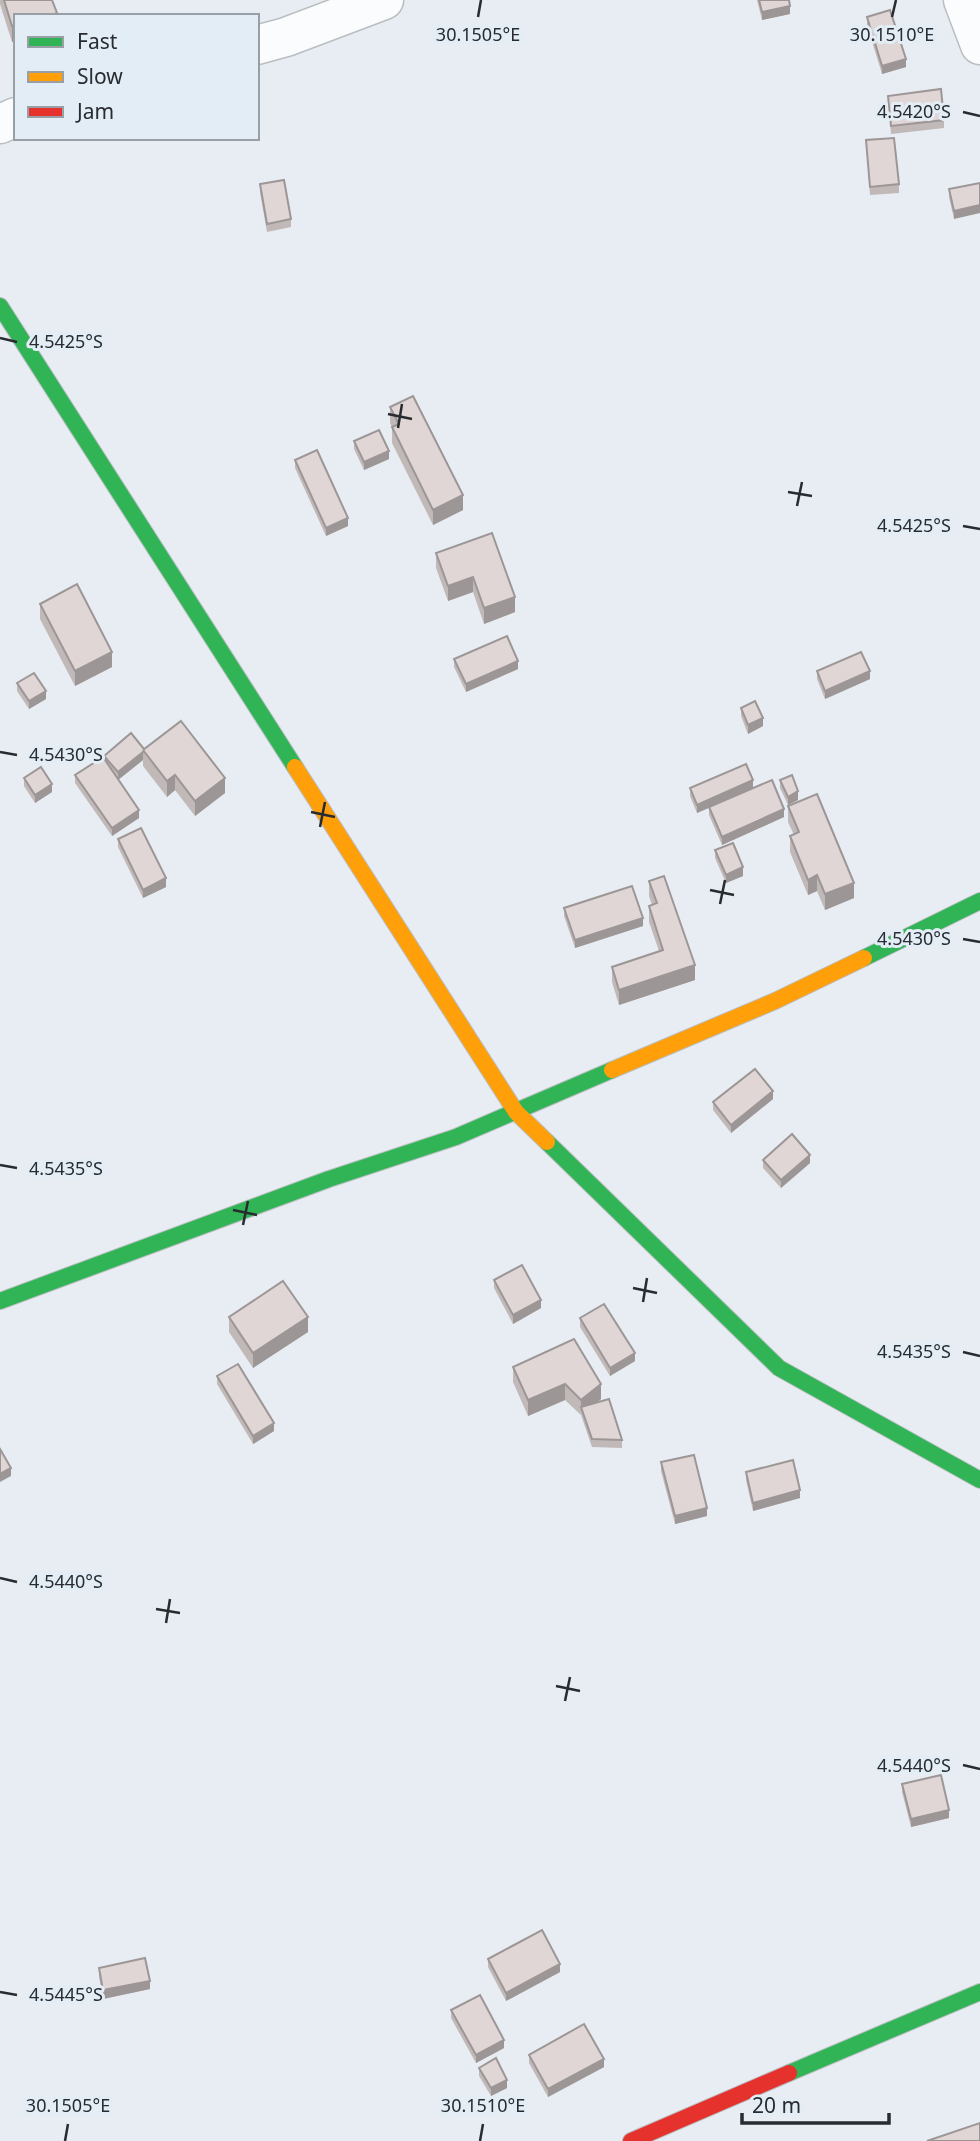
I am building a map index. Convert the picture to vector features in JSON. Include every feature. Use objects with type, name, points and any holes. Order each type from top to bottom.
[{"type":"street","points":[[259,44],[384,0]]},
{"type":"street","points":[[963,0],[980,45]]},
{"type":"street","points":[[0,306],[516,1112],[779,1368],[980,1480]]},
{"type":"street","points":[[0,1301],[329,1179],[456,1137],[775,1001],[980,901]]},
{"type":"street","points":[[631,2141],[980,1992]]},
{"type":"building","points":[[4,0],[52,0],[57,13],[14,14],[12,26]]},
{"type":"building","points":[[759,0],[789,0],[790,6],[762,12]]},
{"type":"building","points":[[890,10],[906,59],[882,66],[867,17]]},
{"type":"building","points":[[941,89],[944,120],[891,126],[888,96]]},
{"type":"building","points":[[894,138],[899,184],[870,187],[866,140]]},
{"type":"building","points":[[284,180],[291,219],[267,224],[260,184]]},
{"type":"building","points":[[980,183],[980,205],[954,211],[949,189]]},
{"type":"building","points":[[413,396],[463,495],[433,510],[392,427],[399,424],[390,407]]},
{"type":"building","points":[[379,430],[389,451],[364,462],[354,441]]},
{"type":"building","points":[[317,450],[348,518],[326,528],[295,460]]},
{"type":"building","points":[[492,533],[515,597],[484,608],[473,577],[448,586],[436,553]]},
{"type":"building","points":[[77,584],[112,652],[75,671],[40,604]]},
{"type":"building","points":[[507,636],[518,661],[466,684],[454,659]]},
{"type":"building","points":[[861,652],[870,671],[825,691],[817,671]]},
{"type":"building","points":[[34,673],[46,691],[29,701],[17,683]]},
{"type":"building","points":[[755,701],[763,718],[748,725],[741,708]]},
{"type":"building","points":[[181,721],[225,778],[195,801],[175,775],[167,781],[143,750]]},
{"type":"building","points":[[131,733],[144,749],[143,752],[118,772],[104,756]]},
{"type":"building","points":[[103,757],[139,810],[112,828],[75,775]]},
{"type":"building","points":[[746,764],[753,780],[697,805],[690,788]]},
{"type":"building","points":[[41,767],[52,784],[35,795],[24,778]]},
{"type":"building","points":[[792,775],[798,791],[788,797],[780,780]]},
{"type":"building","points":[[772,780],[784,809],[722,837],[709,807]]},
{"type":"building","points":[[817,794],[854,883],[825,894],[817,875],[808,880],[790,836],[799,832],[788,806]]},
{"type":"building","points":[[141,828],[166,878],[143,890],[118,839]]},
{"type":"building","points":[[733,843],[743,867],[726,875],[715,850]]},
{"type":"building","points":[[664,876],[695,965],[619,990],[612,967],[663,950],[649,906],[657,903],[649,881]]},
{"type":"building","points":[[632,886],[643,918],[575,940],[564,908]]},
{"type":"building","points":[[755,1069],[773,1091],[731,1125],[713,1102]]},
{"type":"building","points":[[792,1134],[810,1155],[781,1180],[763,1160]]},
{"type":"building","points":[[522,1265],[541,1300],[513,1315],[494,1280]]},
{"type":"building","points":[[283,1281],[308,1317],[253,1353],[229,1317]]},
{"type":"building","points":[[604,1304],[635,1353],[610,1368],[580,1318]]},
{"type":"building","points":[[574,1339],[601,1384],[581,1400],[565,1384],[528,1400],[513,1367]]},
{"type":"building","points":[[238,1364],[274,1423],[253,1436],[217,1376]]},
{"type":"building","points":[[609,1399],[622,1440],[592,1439],[581,1407]]},
{"type":"building","points":[[0,1449],[11,1468],[0,1474]]},
{"type":"building","points":[[694,1455],[707,1508],[675,1516],[661,1462]]},
{"type":"building","points":[[793,1460],[800,1490],[753,1503],[746,1472]]},
{"type":"building","points":[[941,1775],[949,1810],[911,1819],[902,1784]]},
{"type":"building","points":[[542,1930],[560,1964],[506,1993],[488,1959]]},
{"type":"building","points":[[145,1958],[150,1981],[103,1990],[99,1968]]},
{"type":"building","points":[[480,1995],[504,2040],[476,2055],[451,2010]]},
{"type":"building","points":[[584,2024],[604,2059],[548,2089],[529,2055]]},
{"type":"building","points":[[496,2058],[507,2080],[491,2088],[479,2068]]},
{"type":"building","points":[[980,2123],[980,2141],[927,2141]]},
{"type":"traffic: fast","points":[[0,306],[295,767]]},
{"type":"traffic: fast","points":[[864,958],[980,901]]},
{"type":"traffic: fast","points":[[0,1301],[329,1179],[456,1137],[612,1070]]},
{"type":"traffic: fast","points":[[547,1142],[779,1368],[980,1480]]},
{"type":"traffic: fast","points":[[789,2073],[980,1992]]},
{"type":"traffic: slow","points":[[295,767],[516,1112],[547,1142]]},
{"type":"traffic: slow","points":[[612,1070],[775,1001],[864,958]]},
{"type":"traffic: jam","points":[[631,2141],[789,2073]]}]
